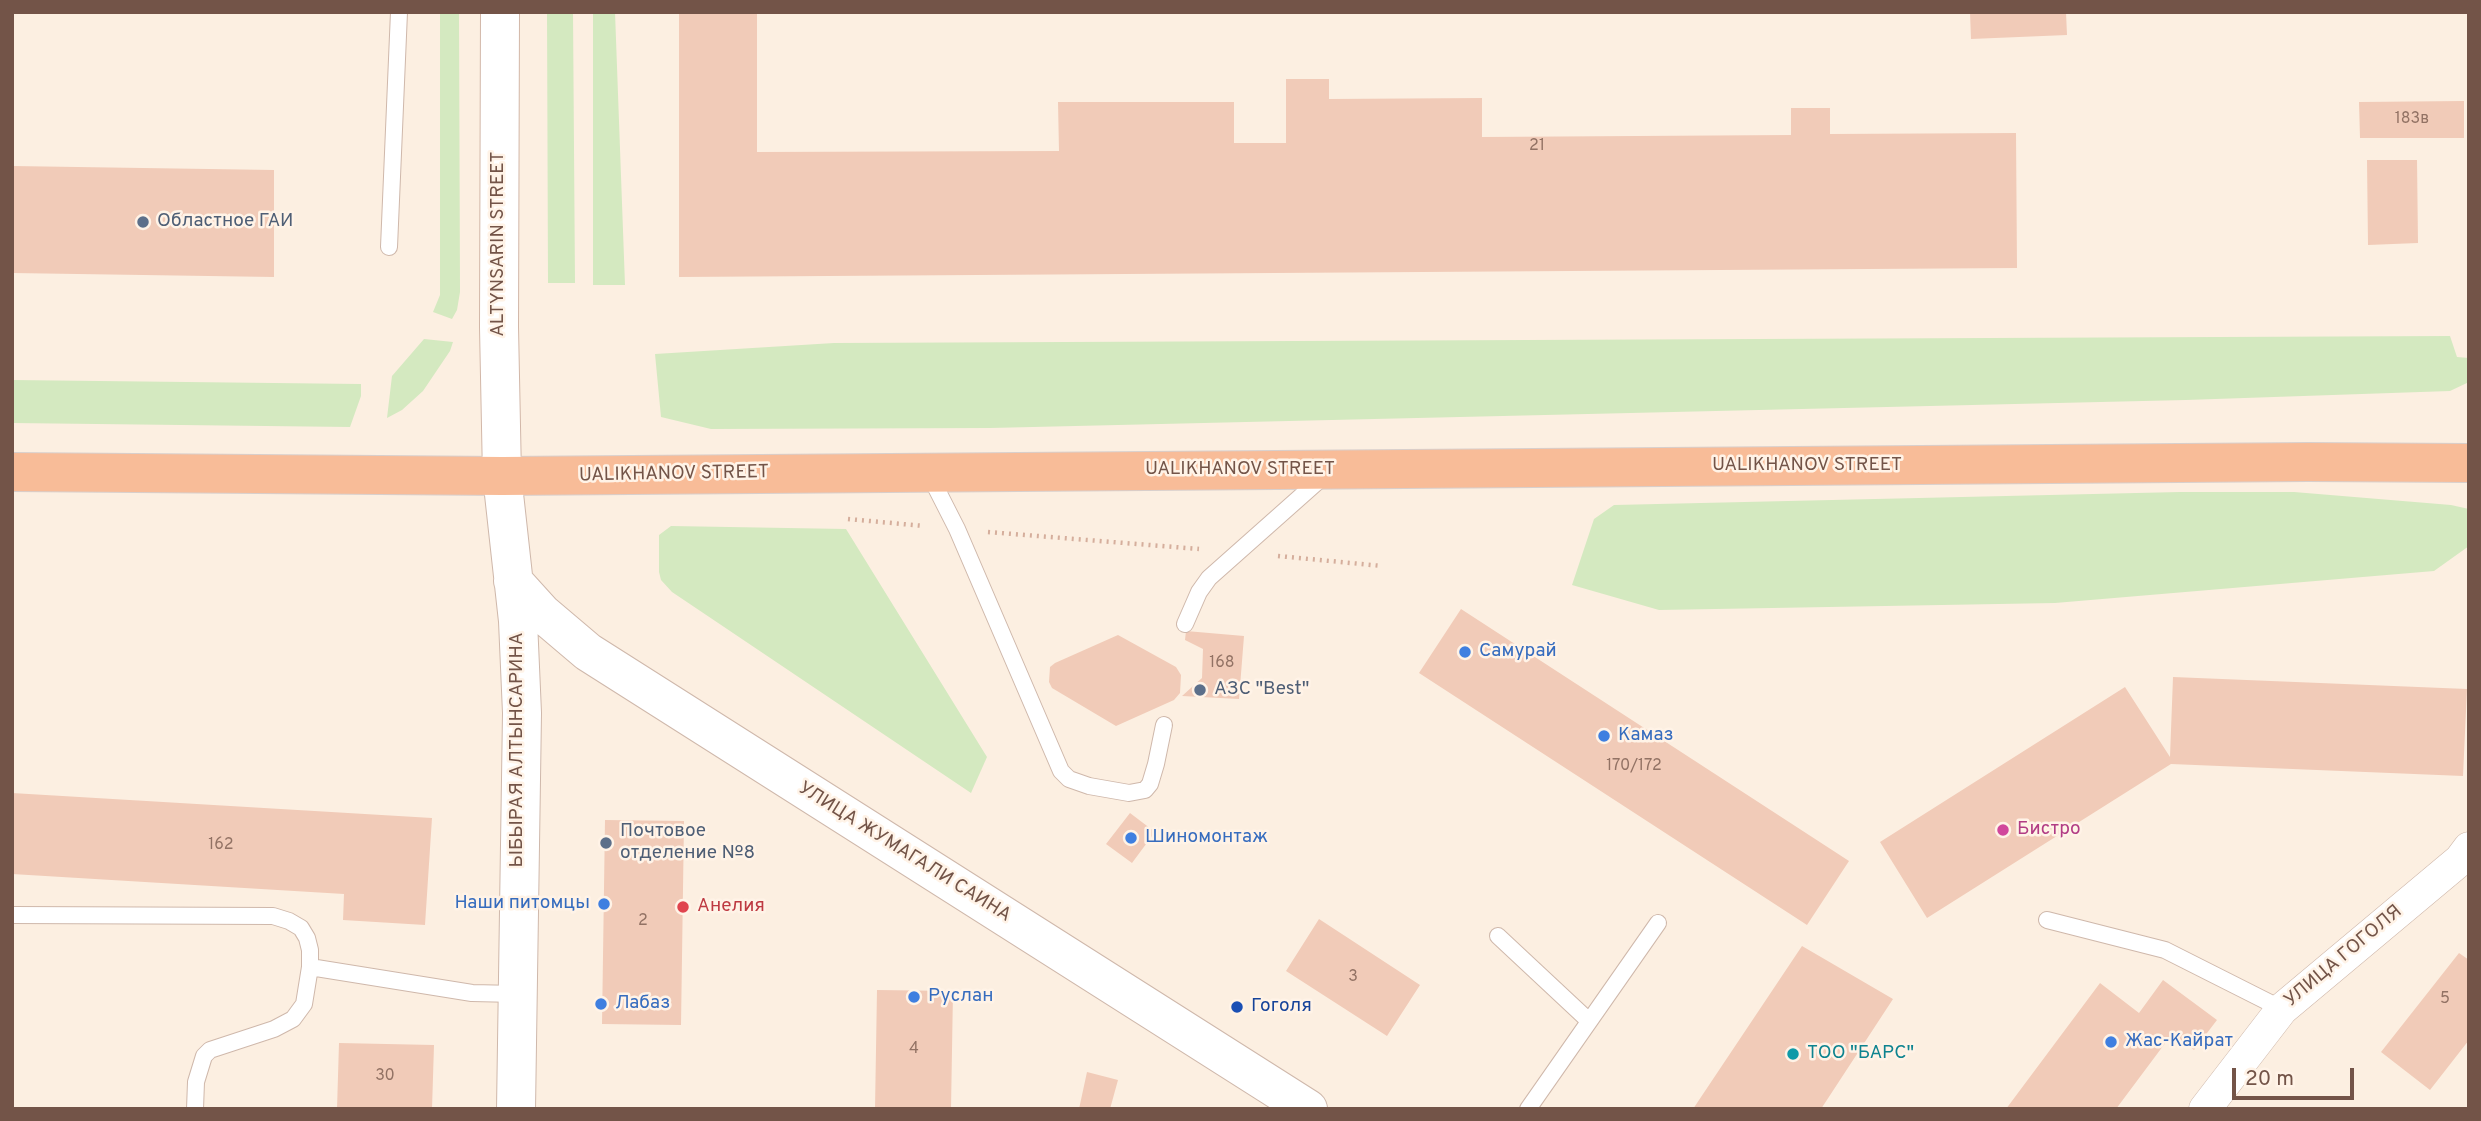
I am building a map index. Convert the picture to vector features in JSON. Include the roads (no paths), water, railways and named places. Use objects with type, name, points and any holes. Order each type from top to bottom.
[{"type":"highway","name":"UALIKHANOV STREET","points":[[12,472],[502,476],[2469,463]]},
{"type":"street","name":"ALTYNSARIN STREET","points":[[500,12],[499,327],[502,476]]},
{"type":"street","name":"ЫБЫРАЯ АЛТЫНСАРИНА","points":[[502,476],[518,621],[522,713],[516,1109]]},
{"type":"street","name":"УЛИЦА ЖУМАГАЛИ САИНА","points":[[513,581],[542,613],[587,652],[1308,1109]]},
{"type":"street","name":"УЛИЦА ГОГОЛЯ","points":[[2205,1109],[2282,1009],[2459,860],[2469,848]]},
{"type":"lane","points":[[389,247],[399,12]]},
{"type":"lane","points":[[1185,624],[1194,600],[1209,578],[1331,469]]},
{"type":"lane","points":[[928,472],[957,529],[1056,762],[1069,779],[1118,792],[1145,790],[1150,785],[1164,725]]},
{"type":"lane","points":[[12,915],[273,915],[301,928],[310,950],[304,1004],[293,1019],[274,1029],[210,1050],[204,1056],[196,1082],[195,1109]]},
{"type":"lane","points":[[2047,920],[2165,950],[2282,1009]]},
{"type":"lane","points":[[1528,1109],[1658,923]]},
{"type":"lane","points":[[1498,936],[1589,1021]]},
{"type":"lane","points":[[310,967],[472,993],[516,994]]},
{"type":"place","name":"Областное ГАИ","points":[[143,222]]},
{"type":"place","name":"Самурай","points":[[1465,652]]},
{"type":"place","name":"АЗС \"Best\"","points":[[1200,690]]},
{"type":"place","name":"Камаз","points":[[1604,736]]},
{"type":"place","name":"Бистро","points":[[2003,830]]},
{"type":"place","name":"Шиномонтаж","points":[[1131,838]]},
{"type":"place","name":"Почтовое отделение №8","points":[[606,843]]},
{"type":"place","name":"Наши питомцы","points":[[604,904]]},
{"type":"place","name":"Анелия","points":[[683,907]]},
{"type":"place","name":"Руслан","points":[[914,997]]},
{"type":"place","name":"Лабаз","points":[[601,1004]]},
{"type":"place","name":"Гоголя","points":[[1237,1007]]},
{"type":"place","name":"Жас-Кайрат","points":[[2111,1042]]},
{"type":"place","name":"ТОО \"БАРС\"","points":[[1793,1054]]}]
